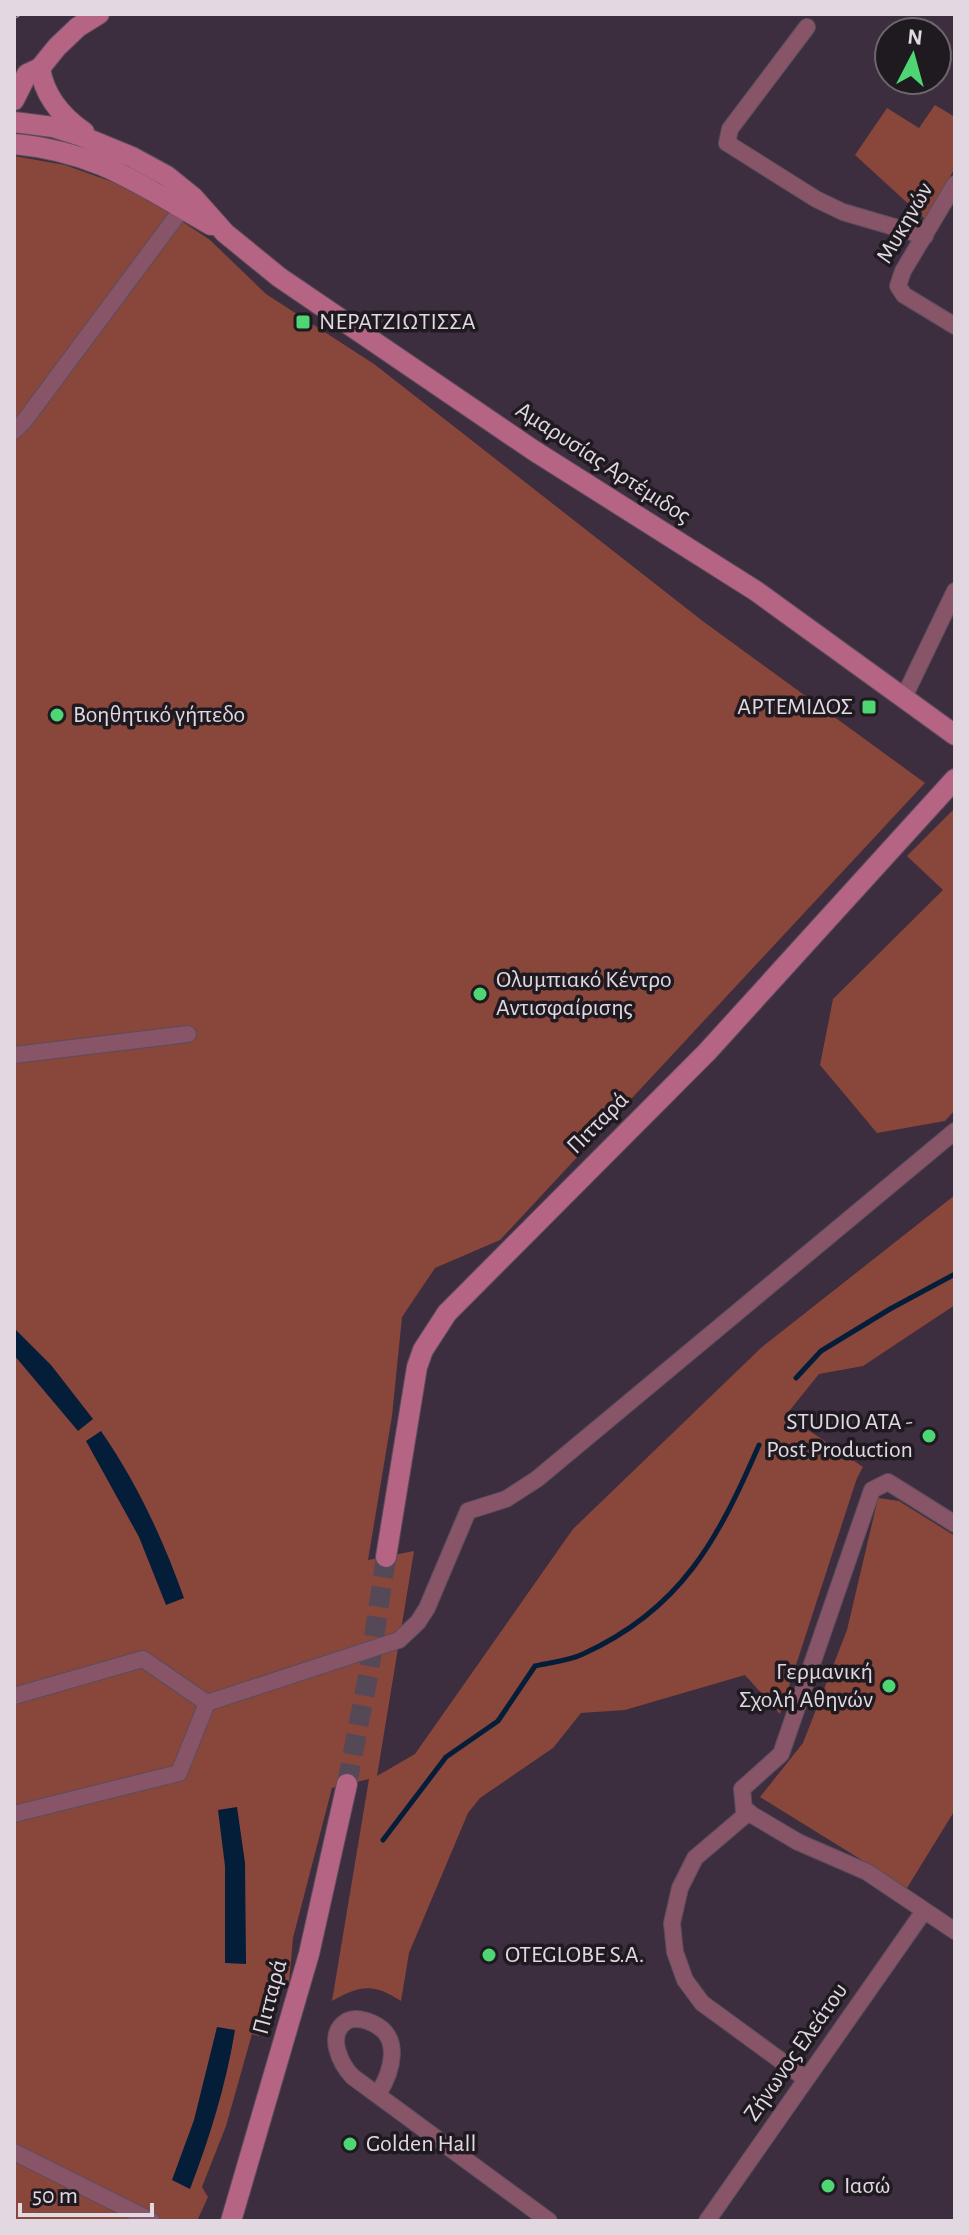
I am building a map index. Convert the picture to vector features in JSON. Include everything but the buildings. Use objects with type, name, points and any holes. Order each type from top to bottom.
[{"type":"street","points":[[14,100],[27,74],[40,68],[67,36],[99,14]]},
{"type":"street","points":[[807,27],[730,129],[727,143],[816,199],[843,212],[925,236]]},
{"type":"street","points":[[40,68],[48,95],[68,120],[101,143]]},
{"type":"street","points":[[17,132],[48,95]]},
{"type":"street","points":[[17,132],[53,127],[101,143]]},
{"type":"street","name":"Αμαρυσίας Αρτέμιδος","points":[[17,132],[97,161],[135,179],[225,233]]},
{"type":"street","name":"Αμαρυσίας Αρτέμιδος","points":[[101,143],[145,163],[193,197],[225,233],[279,277],[335,316],[533,450],[756,591],[955,735]]},
{"type":"street","name":"Μυκηνών","points":[[955,184],[898,286],[904,295],[955,326]]},
{"type":"street","points":[[14,431],[182,209]]},
{"type":"street","points":[[904,697],[955,591]]},
{"type":"street","name":"Πιτταρά","points":[[386,1557],[417,1367],[423,1350],[447,1313],[707,1052],[955,779]]},
{"type":"street","points":[[14,1055],[188,1034]]},
{"type":"street","points":[[207,1703],[399,1640],[418,1622],[427,1608],[468,1511],[506,1499],[537,1479],[955,1131]]},
{"type":"street","points":[[955,1524],[888,1482],[872,1490],[781,1754],[742,1789],[744,1810],[798,1842],[867,1872],[955,1931]]},
{"type":"street","points":[[14,1696],[143,1659],[207,1703]]},
{"type":"street","points":[[14,1814],[179,1773],[207,1703]]},
{"type":"street","name":"Πιτταρά","points":[[231,2221],[309,1954],[347,1784]]},
{"type":"street","points":[[749,1812],[695,1858],[680,1888],[672,1923],[675,1952],[685,1980],[702,2003],[806,2079]]},
{"type":"street","name":"Ζήνωνος Ελεάτου","points":[[707,2221],[924,1911]]},
{"type":"street","points":[[378,2094],[390,2069],[391,2042],[379,2026],[357,2019],[348,2021],[340,2028],[337,2038],[339,2057],[353,2077],[549,2221]]},
{"type":"street","points":[[14,2152],[152,2221]]},
{"type":"shaded area","points":[[935,105],[955,117],[955,168],[925,219],[855,155],[887,108],[919,128]]},
{"type":"shaded area","points":[[14,156],[65,165],[135,190],[210,240],[266,294],[374,364],[704,622],[925,783],[500,1240],[435,1268],[402,1317],[392,1416],[368,1560],[414,1551],[377,1776],[415,1754],[573,1529],[762,1347],[955,1195],[955,1305],[863,1366],[819,1374],[786,1415],[863,1467],[780,1714],[745,1675],[625,1710],[581,1713],[553,1748],[480,1798],[468,1813],[409,1953],[401,2001],[382,1991],[367,1988],[332,2001],[369,1779],[332,1788],[293,1938],[289,1983],[275,1980],[259,2036],[252,2034],[226,2126],[202,2187],[208,2197],[197,2221],[14,2221]]},
{"type":"shaded area","points":[[955,808],[955,1110],[945,1121],[877,1133],[820,1065],[833,999],[943,890],[907,856]]},
{"type":"shaded area","name":"Γερμανική Σχολή Αθηνών","points":[[878,1498],[899,1501],[955,1536],[955,1810],[907,1888],[760,1797],[803,1743],[847,1630]]},
{"type":"water","points":[[14,1328],[51,1365],[93,1419],[78,1431],[14,1355]]},
{"type":"water","points":[[101,1431],[148,1512],[184,1598],[166,1605],[139,1537],[86,1441]]},
{"type":"water","points":[[237,1807],[245,1863],[246,1964],[225,1963],[225,1866],[218,1810]]},
{"type":"water","points":[[217,2027],[235,2030],[217,2111],[190,2189],[172,2180],[194,2120]]},
{"type":"waterway","points":[[796,1378],[821,1351],[955,1274]]},
{"type":"waterway","points":[[383,1840],[446,1757],[498,1721],[535,1666],[578,1656],[617,1636],[646,1616],[671,1593],[711,1541],[759,1445]]},
{"type":"tunnel","points":[[347,1784],[369,1671],[386,1557]]},
{"type":"place","name":"ΝΕΡΑΤΖΙΩΤΙΣΣΑ","points":[[303,322]]},
{"type":"place","name":"ΑΡΤΕΜΙΔΟΣ","points":[[869,707]]},
{"type":"place","name":"Βοηθητικό γήπεδο","points":[[57,715]]},
{"type":"place","name":"Ολυμπιακό Κέντρο Αντισφαίρισης","points":[[480,994]]},
{"type":"place","name":"STUDIO ATA - Post Production","points":[[929,1436]]},
{"type":"place","name":"Γερμανική Σχολή Αθηνών","points":[[889,1686]]},
{"type":"place","name":"OTEGLOBE S.A.","points":[[489,1955]]},
{"type":"place","name":"Golden Hall","points":[[350,2144]]},
{"type":"place","name":"Ιασώ","points":[[828,2186]]}]
